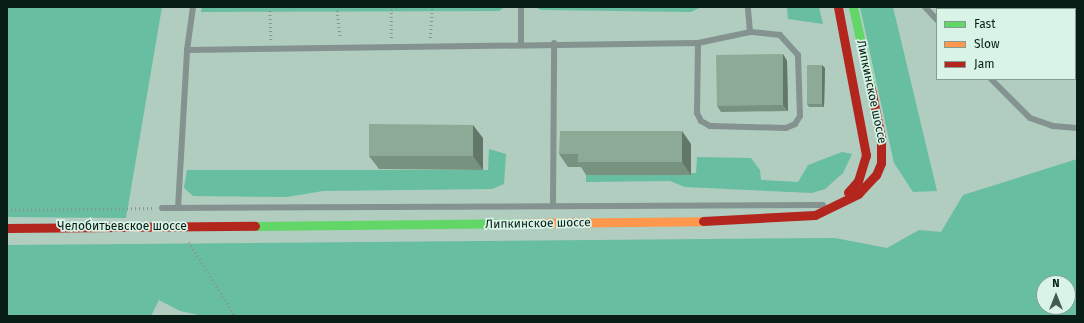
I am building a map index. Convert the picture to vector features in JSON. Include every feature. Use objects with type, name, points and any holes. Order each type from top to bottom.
[{"type":"street","name":"Липкинское шоссе","points":[[836,205],[863,172],[866,155],[838,7]]},
{"type":"street","name":"Липкинское шоссе","points":[[238,227],[748,221],[815,215],[836,205],[868,184],[881,163],[882,138],[853,7]]},
{"type":"street","points":[[863,133],[870,153],[868,184]]},
{"type":"street","name":"Челобитьевское шоссе","points":[[7,228],[238,227]]},
{"type":"lane","points":[[178,208],[187,50],[193,7]]},
{"type":"lane","points":[[521,7],[521,42]]},
{"type":"lane","points":[[748,7],[750,32]]},
{"type":"lane","points":[[925,7],[936,19]]},
{"type":"lane","points":[[187,50],[521,42],[698,43],[750,32],[780,35],[798,55],[800,116],[795,124],[786,128],[710,126],[701,121],[697,113],[698,43]]},
{"type":"lane","points":[[553,206],[554,43]]},
{"type":"lane","points":[[992,80],[1030,118],[1053,126],[1077,128]]},
{"type":"lane","points":[[162,208],[836,205]]},
{"type":"path","points":[[270,7],[272,48]]},
{"type":"path","points":[[337,7],[340,47]]},
{"type":"path","points":[[392,46],[391,10],[395,7]]},
{"type":"path","points":[[429,45],[432,7]]},
{"type":"path","points":[[7,210],[162,208]]},
{"type":"path","points":[[179,227],[235,316]]},
{"type":"green space","points":[[7,7],[162,7],[126,218],[7,217]]},
{"type":"green space","points":[[202,7],[505,7],[499,11],[201,12]]},
{"type":"green space","points":[[535,7],[701,7],[691,12],[541,10]]},
{"type":"green space","points":[[787,7],[819,7],[823,24],[788,19]]},
{"type":"green space","points":[[860,7],[893,7],[937,191],[913,192],[894,163]]},
{"type":"green space","points":[[489,149],[506,154],[504,184],[492,189],[323,191],[287,197],[193,196],[184,188],[187,170],[488,170]]},
{"type":"green space","points":[[842,152],[852,154],[843,173],[825,189],[812,193],[685,187],[670,181],[586,182],[586,175],[696,173],[697,157],[751,158],[760,170],[761,180],[798,182],[808,165]]},
{"type":"green space","points":[[1077,159],[1077,316],[203,316],[180,311],[159,300],[151,316],[7,316],[7,245],[835,238],[887,248],[919,230],[941,232],[963,195]]},
{"type":"building","points":[[1027,7],[1077,7],[1077,62],[1076,8]]},
{"type":"building","points":[[783,54],[783,105],[717,106],[716,55]]},
{"type":"building","points":[[807,65],[822,65],[822,104],[807,104]]},
{"type":"building","points":[[369,124],[473,125],[473,156],[369,156]]},
{"type":"building","points":[[560,131],[682,131],[682,162],[578,162],[578,154],[559,154]]},
{"type":"traffic: fast","points":[[853,7],[871,89]]},
{"type":"traffic: fast","points":[[255,226],[524,223]]},
{"type":"traffic: slow","points":[[524,223],[703,221]]},
{"type":"traffic: jam","points":[[838,7],[866,155],[858,181],[848,192]]},
{"type":"traffic: jam","points":[[703,221],[815,215],[858,194],[876,175],[881,163],[881,138],[871,89]]},
{"type":"traffic: jam","points":[[7,228],[255,226]]}]
